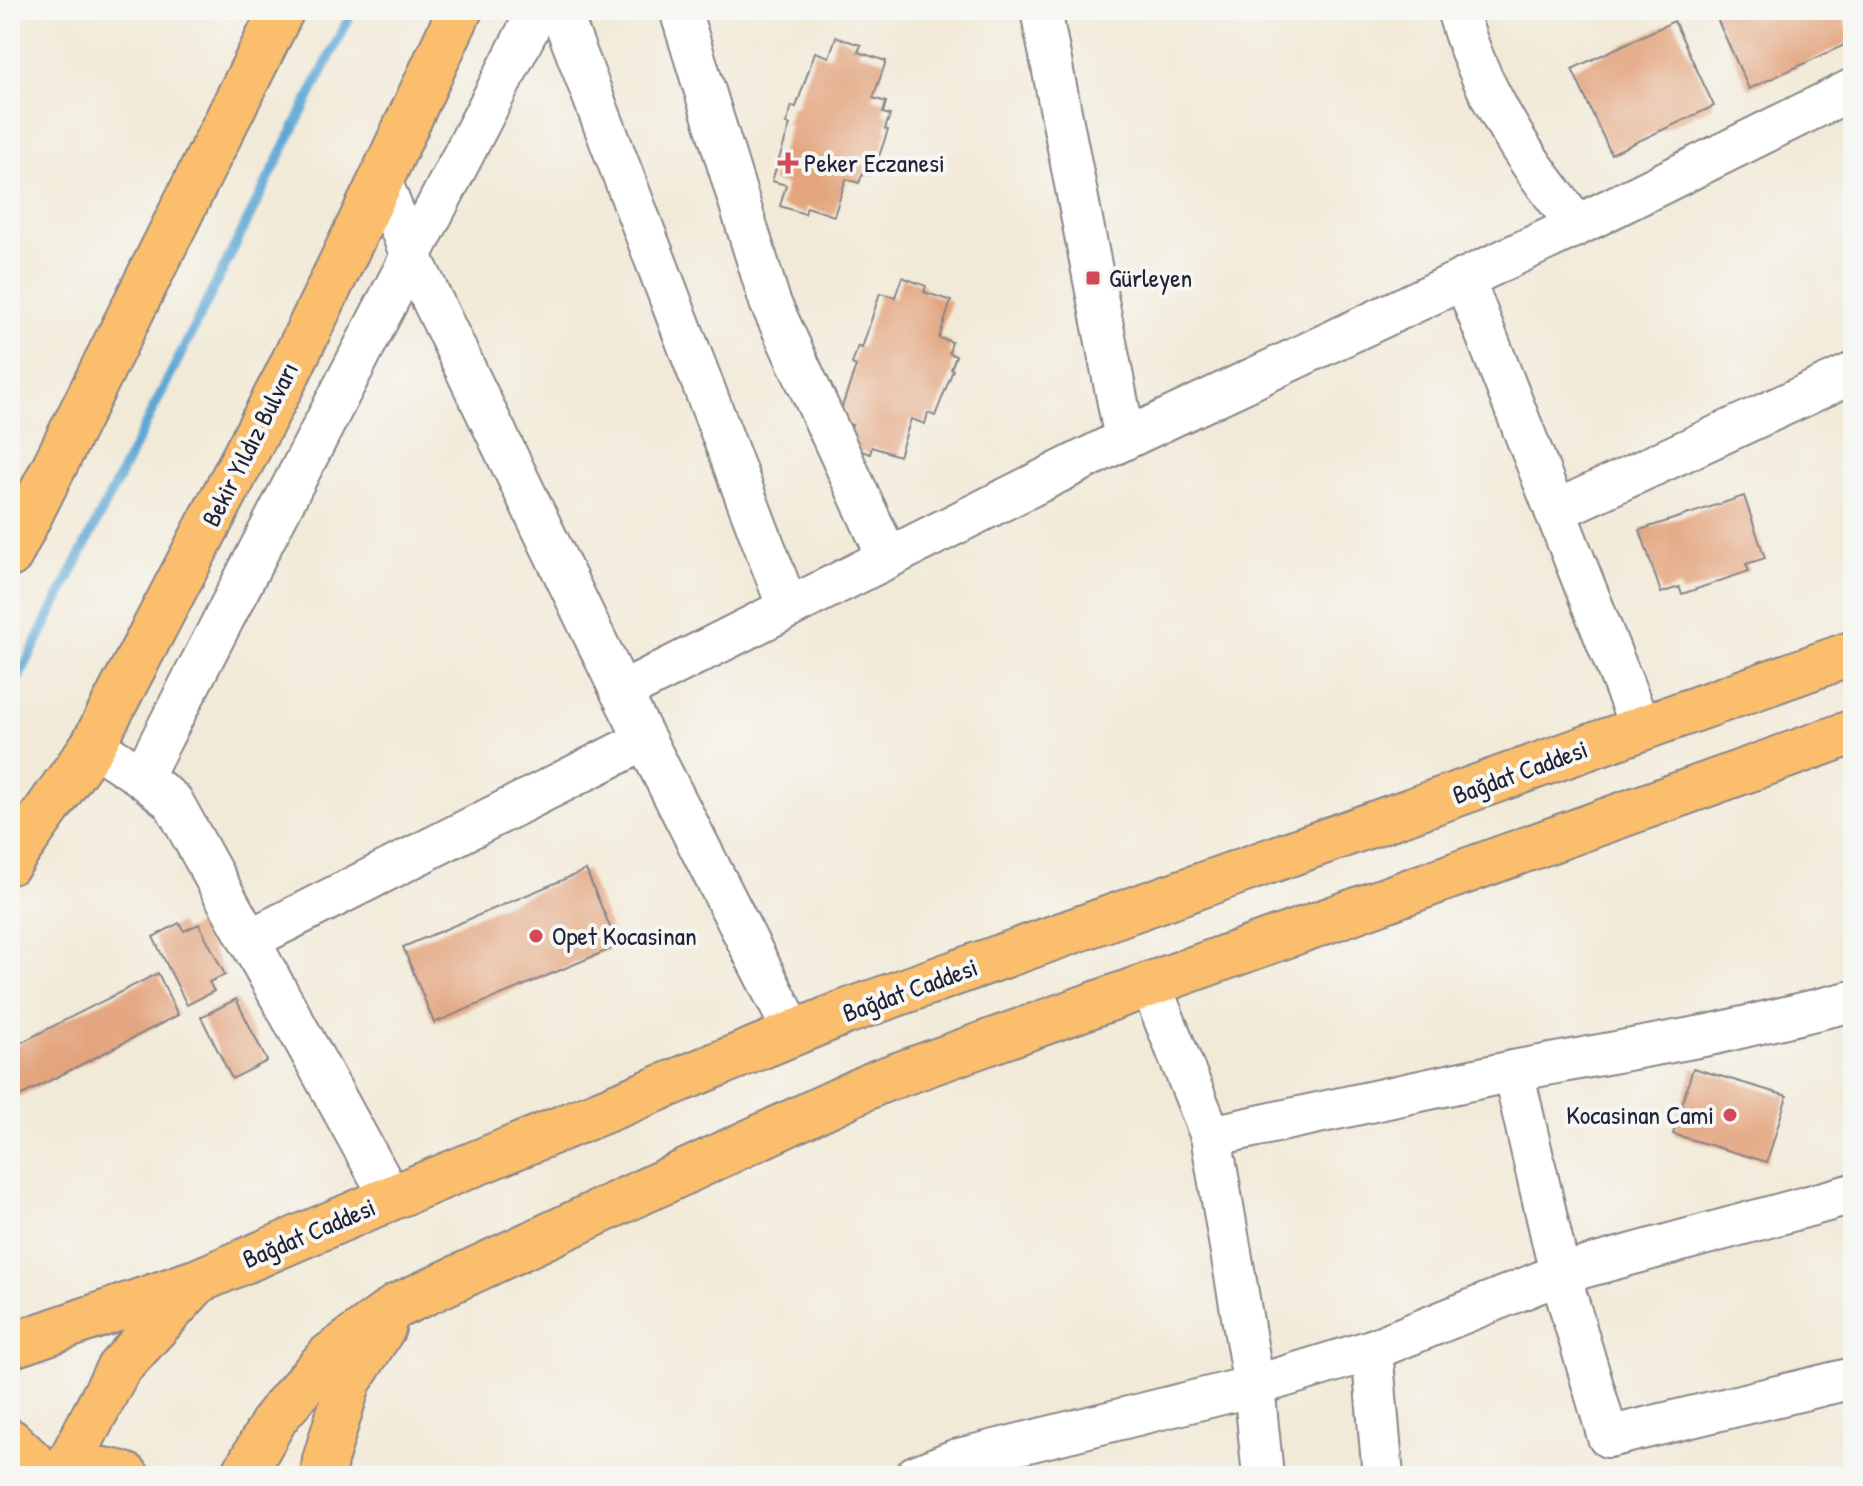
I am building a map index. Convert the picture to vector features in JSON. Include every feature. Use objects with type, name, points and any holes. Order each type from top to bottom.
[{"type":"main road","points":[[10,555],[282,10]]},
{"type":"main road","name":"Bekir Yıldız Bulvarı","points":[[10,862],[93,745],[286,377],[460,10]]},
{"type":"main road","name":"Bağdat Caddesi","points":[[52,1474],[118,1369],[198,1281],[391,1198],[843,1013],[1853,653]]},
{"type":"main road","points":[[243,1476],[276,1417],[329,1356],[397,1306],[878,1082],[1853,732]]},
{"type":"main road","points":[[10,1346],[198,1281]]},
{"type":"main road","points":[[323,1476],[349,1381],[397,1306]]},
{"type":"main road","points":[[10,1441],[52,1474],[112,1470],[127,1476]]},
{"type":"street","points":[[142,777],[538,10]]},
{"type":"street","points":[[560,10],[788,608]]},
{"type":"street","points":[[680,10],[770,302],[888,558]]},
{"type":"street","points":[[1041,10],[1125,439]]},
{"type":"street","points":[[1457,10],[1499,114],[1548,190],[1578,225]]},
{"type":"street","points":[[621,692],[1125,439],[1578,225],[1853,89]]},
{"type":"street","points":[[381,180],[411,256],[621,692],[794,1033]]},
{"type":"street","points":[[1464,279],[1641,729]]},
{"type":"street","points":[[1555,511],[1853,373]]},
{"type":"street","points":[[249,940],[645,740]]},
{"type":"street","points":[[93,745],[173,802],[391,1198]]},
{"type":"street","points":[[1150,984],[1211,1136],[1254,1386],[1263,1476]]},
{"type":"street","points":[[1211,1136],[1513,1071],[1714,1034],[1853,1001]]},
{"type":"street","points":[[1513,1071],[1560,1274],[1608,1437],[1852,1385]]},
{"type":"street","points":[[915,1476],[955,1460],[1254,1386],[1372,1350],[1560,1274],[1853,1194]]},
{"type":"street","points":[[1372,1350],[1383,1476]]},
{"type":"building","points":[[1713,10],[1840,10],[1853,41],[1749,89]]},
{"type":"building","points":[[1674,21],[1714,106],[1611,154],[1572,69]]},
{"type":"building","points":[[836,37],[861,45],[858,52],[886,61],[873,98],[886,102],[883,113],[890,115],[885,129],[888,130],[870,175],[863,173],[859,183],[846,179],[834,216],[807,207],[805,214],[780,206],[786,185],[772,181],[790,125],[786,124],[792,106],[796,107],[815,52],[829,57]]},
{"type":"building","points":[[902,277],[926,286],[924,292],[951,301],[939,338],[952,342],[949,353],[956,356],[935,416],[928,413],[925,424],[911,419],[899,456],[872,447],[870,454],[845,445],[852,425],[837,421],[856,366],[852,364],[858,346],[862,348],[880,293],[895,297]]},
{"type":"building","points":[[1744,496],[1765,558],[1746,564],[1749,571],[1682,594],[1679,587],[1661,593],[1640,530]]},
{"type":"building","points":[[586,870],[618,946],[434,1023],[403,947]]},
{"type":"building","points":[[179,923],[184,931],[199,924],[225,975],[209,982],[214,991],[187,1005],[153,937]]},
{"type":"building","points":[[158,973],[178,1015],[12,1100],[10,1048]]},
{"type":"building","points":[[236,999],[267,1061],[232,1079],[201,1017]]},
{"type":"building","name":"Kocasinan Cami","points":[[1693,1068],[1787,1096],[1767,1162],[1673,1134]]},
{"type":"waterway","points":[[10,695],[353,10]]},
{"type":"place","name":"Peker Eczanesi","points":[[788,163]]},
{"type":"place","name":"Gürleyen","points":[[1093,278]]},
{"type":"place","name":"Opet Kocasinan","points":[[536,936]]},
{"type":"place","name":"Kocasinan Cami","points":[[1730,1115]]}]
